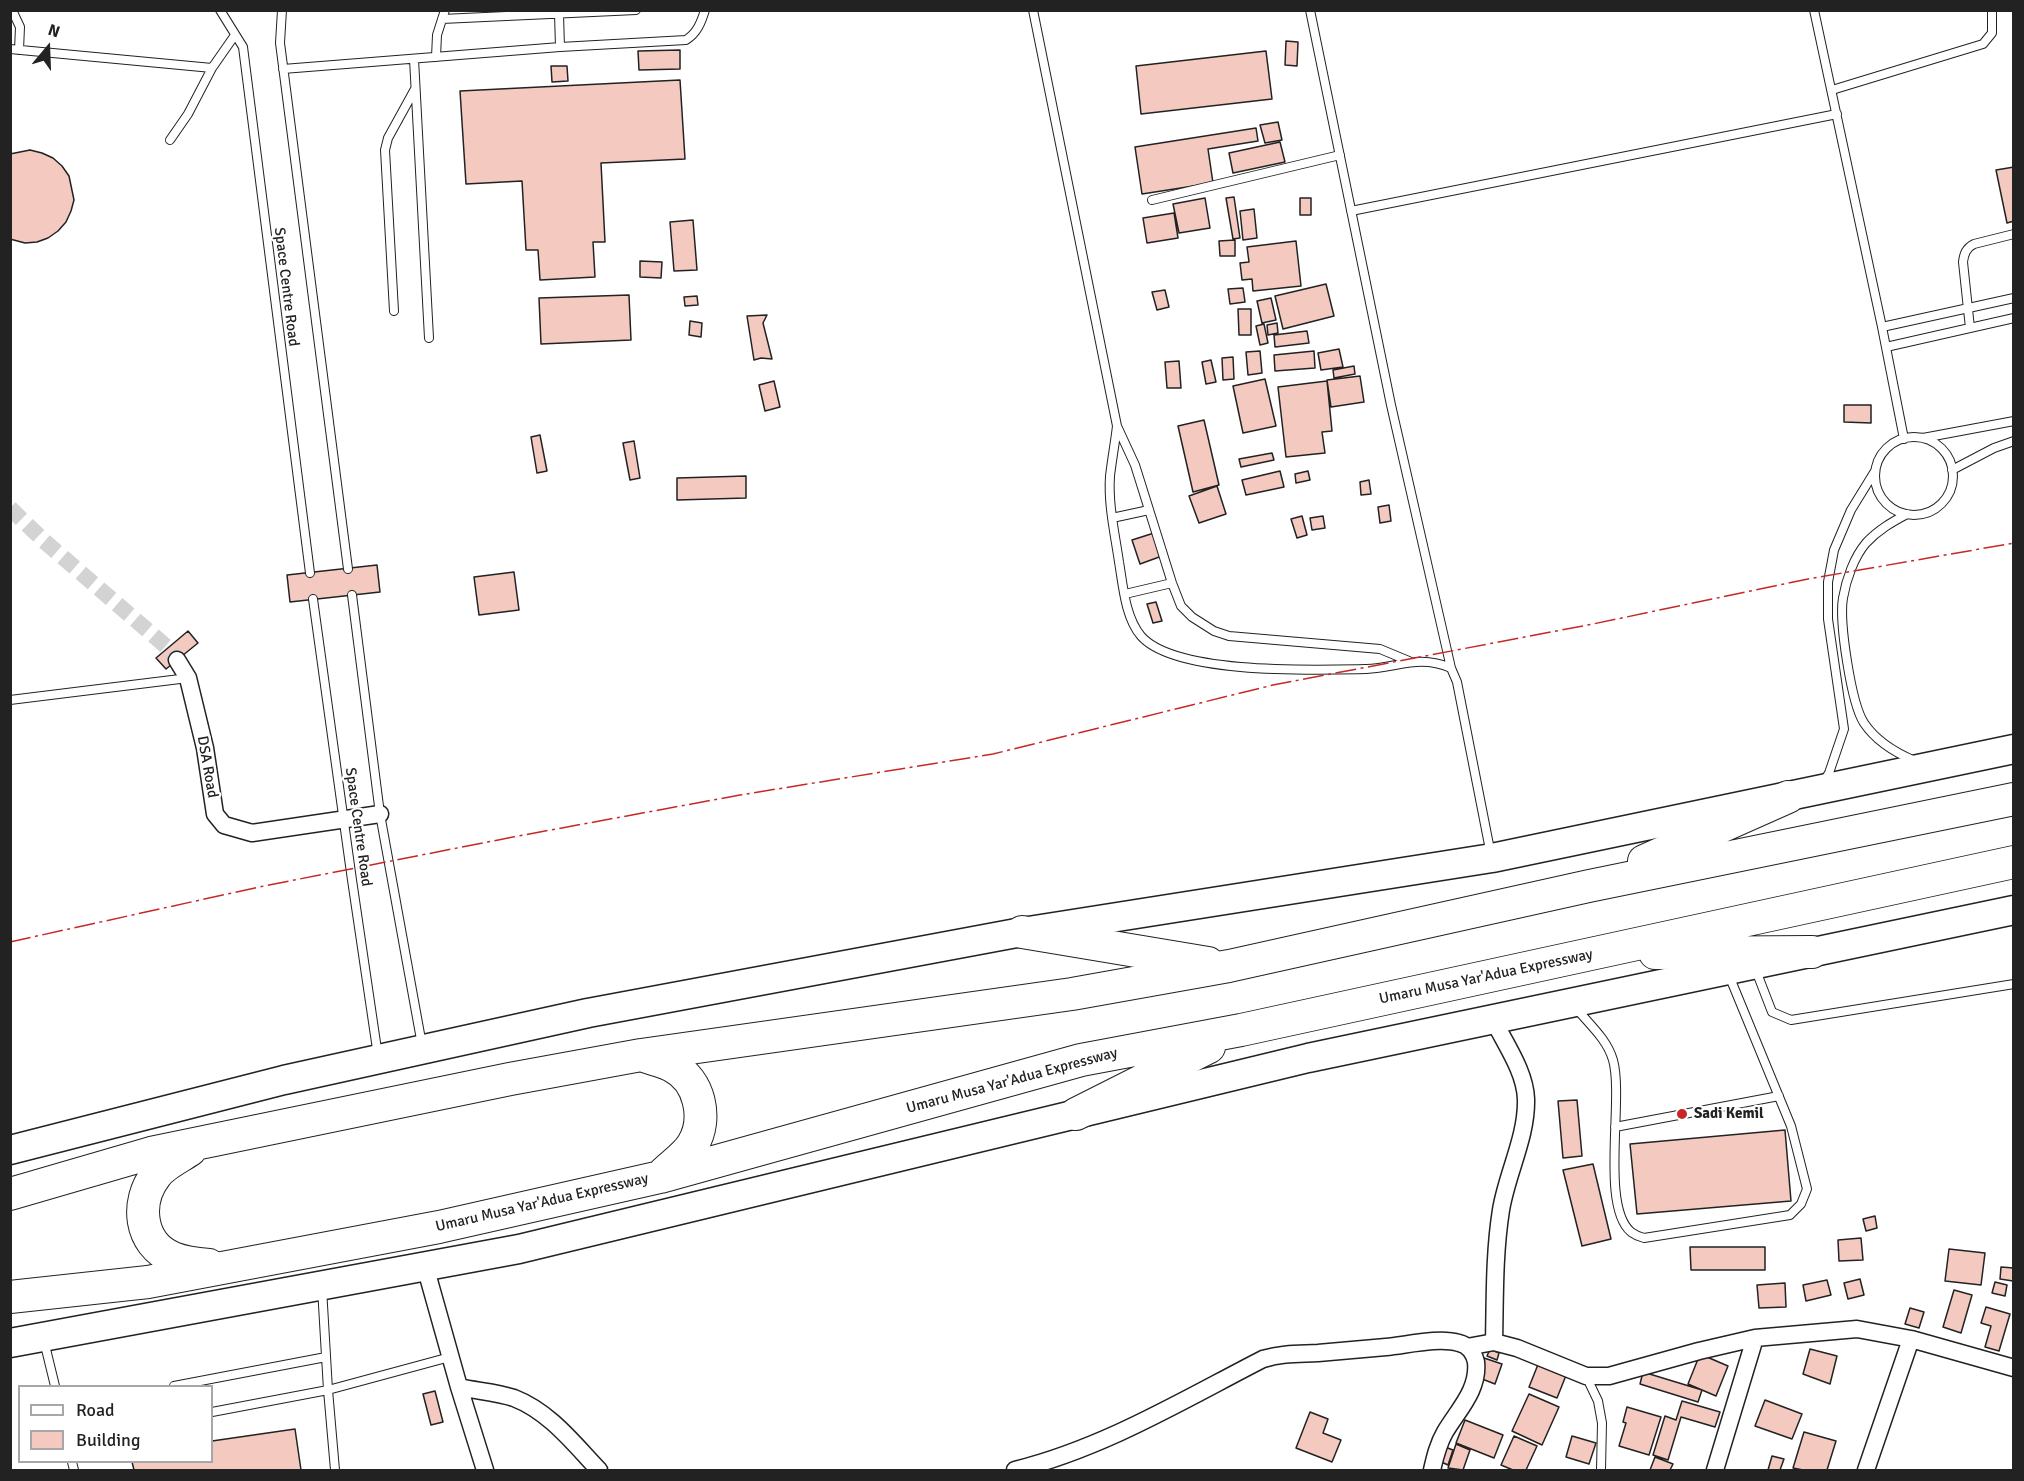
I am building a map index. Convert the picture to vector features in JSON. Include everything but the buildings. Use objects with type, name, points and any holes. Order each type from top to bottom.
[{"type":"highway","points":[[10,1150],[284,1080],[588,1013],[1022,932],[1491,858],[2013,748]]},
{"type":"highway","points":[[1589,886],[1803,794]]},
{"type":"highway","points":[[10,1194],[151,1153],[510,1079],[641,1055],[1072,994],[1229,966],[1589,886],[2013,799]]},
{"type":"highway","name":"Umaru Musa Yar'Adua Expressway","points":[[10,1297],[148,1282],[439,1227],[660,1177],[1081,1060],[1241,1030],[2013,862]]},
{"type":"highway","points":[[10,1342],[519,1249],[1308,1058],[2013,910]]},
{"type":"highway","points":[[1022,932],[1229,966]]},
{"type":"highway","points":[[1592,954],[1812,952]]},
{"type":"highway","points":[[1076,1114],[1241,1030]]},
{"type":"highway","points":[[641,1055],[674,1066],[688,1080],[699,1099],[702,1121],[693,1145],[660,1177]]},
{"type":"highway","points":[[200,1143],[156,1174],[143,1202],[143,1221],[147,1236],[170,1257],[186,1262],[229,1267]]},
{"type":"street","name":"DSA Road","points":[[177,660],[188,678],[205,748],[215,814],[224,825],[252,833],[380,814]]},
{"type":"street","points":[[1493,1019],[1519,1071],[1526,1098],[1523,1128],[1501,1209],[1497,1242],[1494,1342]]},
{"type":"street","points":[[425,1266],[485,1470]]},
{"type":"street","points":[[1467,1347],[1494,1342],[1518,1348],[1586,1376],[1609,1376],[1755,1338],[1857,1329],[1911,1339],[2013,1368]]},
{"type":"street","points":[[1715,1470],[1755,1338]]},
{"type":"street","points":[[1866,1470],[1911,1339]]},
{"type":"street","points":[[1015,1470],[1041,1464],[1093,1444],[1151,1418],[1263,1359],[1282,1354],[1459,1342],[1473,1353],[1476,1363],[1474,1385],[1445,1432],[1432,1470]]},
{"type":"street","points":[[459,1387],[512,1398],[531,1406],[555,1424],[599,1470]]},
{"type":"lane","points":[[12,10],[21,27],[15,49],[212,68]]},
{"type":"lane","name":"Space Centre Road","points":[[220,10],[243,47],[310,573]]},
{"type":"lane","name":"Space Centre Road","points":[[282,10],[280,43],[283,69],[348,568]]},
{"type":"lane","points":[[436,57],[437,35],[444,15],[559,14],[636,10]]},
{"type":"lane","points":[[283,69],[561,47],[686,40],[693,35],[701,23],[705,10]]},
{"type":"lane","points":[[1033,10],[1117,426],[1135,465],[1181,606],[1192,617],[1214,631],[1229,636],[1380,649],[1409,661]]},
{"type":"lane","points":[[1310,10],[1391,405],[1451,668],[1457,682],[1491,858]]},
{"type":"lane","points":[[1814,10],[1904,439]]},
{"type":"lane","points":[[1832,90],[1983,44],[1992,33],[1994,16],[1992,10]]},
{"type":"lane","points":[[559,14],[561,47]]},
{"type":"lane","points":[[170,140],[188,114],[212,68],[235,35]]},
{"type":"lane","points":[[414,59],[429,338]]},
{"type":"lane","points":[[394,312],[385,150],[388,138],[415,89]]},
{"type":"lane","points":[[1351,211],[1837,114]]},
{"type":"lane","points":[[1152,200],[1340,155]]},
{"type":"lane","points":[[1970,328],[1963,262],[1966,250],[1974,244],[2013,234]]},
{"type":"lane","points":[[1882,327],[2013,298]]},
{"type":"lane","points":[[1886,347],[2013,318]]},
{"type":"lane","points":[[1803,794],[1829,772],[1844,729],[1828,619],[1828,582],[1833,550],[1851,510],[1875,471],[1879,458],[1887,448],[1904,439],[1923,438],[2013,421]]},
{"type":"lane","points":[[1117,426],[1110,477],[1112,518],[1125,594],[1133,624],[1142,637],[1162,651],[1182,658],[1252,668],[1318,670],[1382,668],[1409,661],[1438,662],[1451,668]]},
{"type":"lane","points":[[1875,471],[1875,484],[1880,496],[1888,506],[1899,512],[1925,514],[1941,504],[1951,488],[1951,463],[1945,452],[1936,444],[1923,438]]},
{"type":"lane","points":[[1952,470],[1994,448],[2013,441]]},
{"type":"lane","points":[[1112,518],[1149,510]]},
{"type":"lane","points":[[1907,514],[1883,527],[1866,544],[1856,560],[1843,599],[1842,622],[1853,695],[1863,722],[1873,734],[1897,754],[1929,767]]},
{"type":"lane","points":[[1125,594],[1172,584]]},
{"type":"lane","name":"Space Centre Road","points":[[352,595],[380,814],[423,1048]]},
{"type":"lane","name":"Space Centre Road","points":[[313,599],[378,1058]]},
{"type":"lane","points":[[10,700],[188,678]]},
{"type":"lane","points":[[1741,967],[1772,1012],[1791,1020],[2013,984]]},
{"type":"lane","points":[[1571,1003],[1608,1047],[1614,1063],[1616,1084],[1614,1168],[1620,1214],[1631,1232],[1644,1238],[1790,1215],[1802,1204],[1807,1189],[1791,1126],[1779,1096],[1741,967]]},
{"type":"lane","points":[[1615,1127],[1779,1096]]},
{"type":"lane","points":[[322,1286],[335,1470]]},
{"type":"lane","points":[[44,1337],[55,1385]]},
{"type":"lane","points":[[179,1385],[326,1357]]},
{"type":"lane","points":[[213,1412],[328,1390],[450,1357]]},
{"type":"lane","points":[[1586,1376],[1598,1401],[1602,1423],[1600,1470]]},
{"type":"tunnel","points":[[10,508],[44,541],[168,648],[177,660]]},
{"type":"power","points":[[10,942],[259,887],[513,837],[740,795],[993,754],[1273,685],[1593,624],[1808,579],[2014,543]]},
{"type":"place","name":"Sadi Kemil","points":[[1682,1114]]}]
